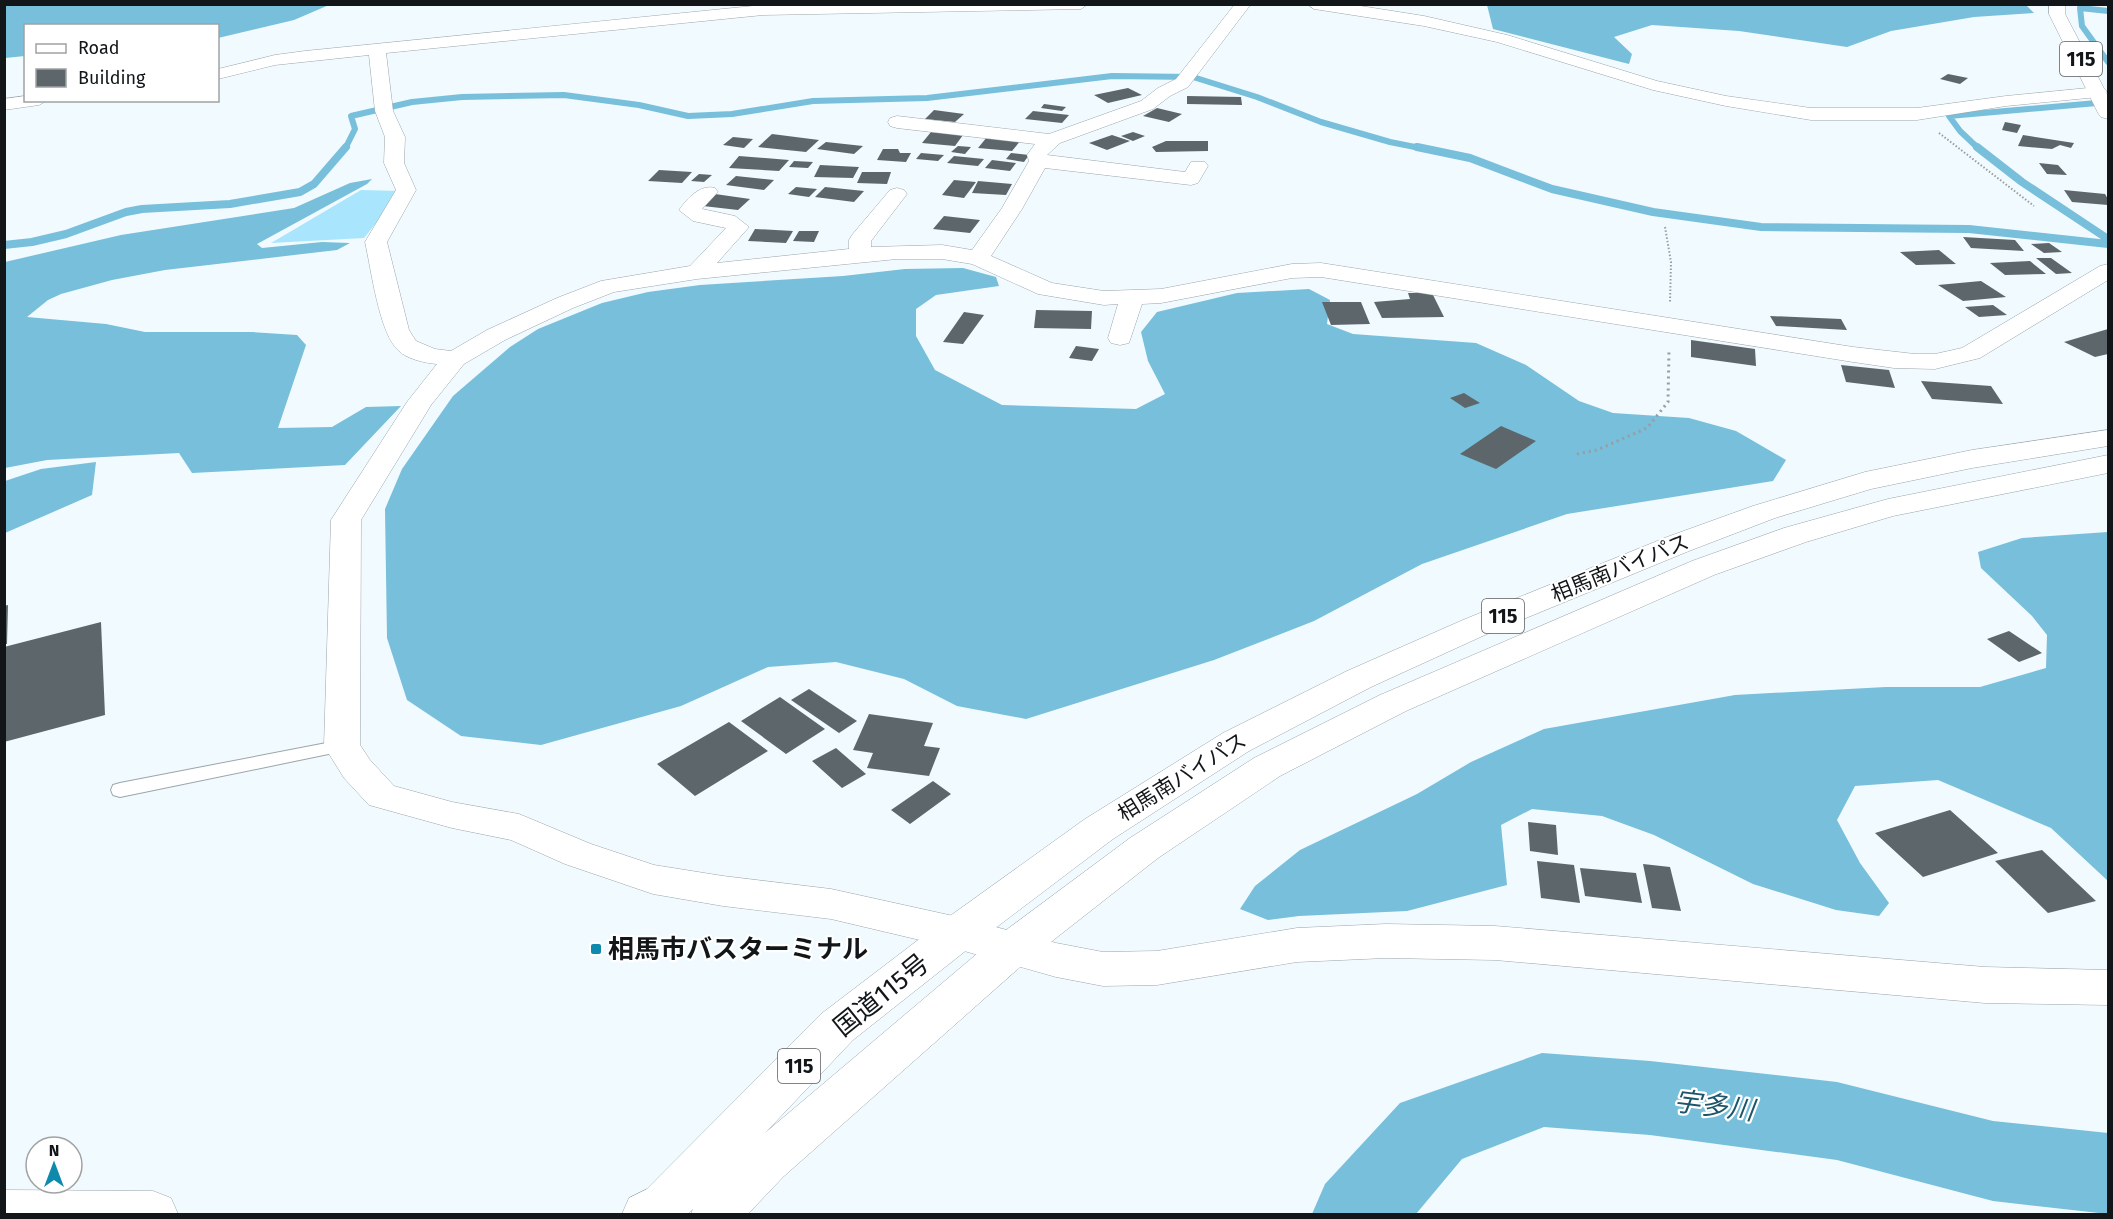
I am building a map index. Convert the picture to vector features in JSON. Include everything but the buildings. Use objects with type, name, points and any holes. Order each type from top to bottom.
[{"type":"main road","name":"115","points":[[2057,4],[2057,14],[2108,112]]},
{"type":"main road","name":"相馬南バイパス","points":[[958,933],[1099,829],[1236,742],[1359,679],[1475,627],[1678,544],[1764,512],[1865,481],[1972,459],[2109,438]]},
{"type":"main road","name":"相馬南バイパス","points":[[1013,948],[1144,848],[1267,767],[1393,703],[1479,665],[1702,568],[1795,535],[1888,508],[2109,464]]},
{"type":"main road","points":[[958,933],[1091,967],[1125,969],[1157,968],[1298,945],[1386,940],[1495,943],[1985,985],[2109,988]]},
{"type":"main road","name":"国道115号","points":[[656,1211],[837,1027],[958,933]]},
{"type":"main road","name":"115","points":[[717,1214],[766,1162],[1013,948]]},
{"type":"main road","points":[[4,1213],[153,1215]]},
{"type":"street","points":[[219,74],[275,60],[762,7],[1081,4]]},
{"type":"street","points":[[978,258],[1012,209],[1039,161],[1037,155],[1044,144],[1147,105],[1164,92],[1182,83],[1244,4]]},
{"type":"street","points":[[1314,4],[1424,21],[1501,38],[1653,85],[1726,101],[1811,114],[1917,114],[2006,101],[2098,92]]},
{"type":"street","points":[[377,49],[384,111],[395,137],[394,163],[406,190],[376,242],[397,330],[407,346],[430,356],[456,359]]},
{"type":"street","points":[[4,105],[25,102]]},
{"type":"street","points":[[897,123],[1051,140]]},
{"type":"street","points":[[1039,161],[1191,179],[1198,166]]},
{"type":"street","points":[[697,272],[738,227],[733,222],[694,215],[690,210],[708,192]]},
{"type":"street","points":[[860,255],[860,240],[897,194]]},
{"type":"street","points":[[958,933],[831,904],[723,891],[654,879],[578,854],[519,828],[452,815],[382,796],[357,769],[342,746],[346,520],[420,402],[456,359],[496,335],[565,303],[609,286],[697,272],[897,252],[942,252],[978,258],[1046,289],[1104,298],[1161,296],[1292,271],[1322,270],[1883,358],[1947,361],[1971,353],[2002,336],[2109,271]]},
{"type":"street","points":[[1120,338],[1132,298]]},
{"type":"lane","points":[[120,790],[342,746]]},
{"type":"path","points":[[1917,114],[2034,206]]},
{"type":"path","points":[[1577,454],[1597,450],[1647,428],[1668,402],[1671,262],[1665,227]]},
{"type":"shaded area","points":[[5,4],[329,4],[294,20],[219,38],[219,24],[24,24],[24,56],[5,58]]},
{"type":"shaded area","points":[[1487,5],[2026,5],[2034,13],[1974,17],[1891,31],[1847,47],[1739,31],[1652,25],[1614,37],[1632,54],[1629,64],[1493,29]]},
{"type":"shaded area","points":[[372,179],[367,184],[257,244],[262,248],[322,242],[350,243],[337,250],[165,270],[112,280],[61,294],[48,300],[27,317],[106,324],[145,332],[252,332],[297,335],[306,345],[278,428],[332,427],[366,407],[401,406],[345,465],[192,473],[179,453],[47,460],[5,468],[5,262],[121,235],[294,208],[350,183]]},
{"type":"shaded area","points":[[361,190],[402,191],[364,238],[271,243]]},
{"type":"shaded area","points":[[963,268],[996,277],[999,286],[936,295],[916,309],[916,336],[935,370],[1002,405],[1136,409],[1165,394],[1148,361],[1141,332],[1157,312],[1237,293],[1309,289],[1330,300],[1327,324],[1353,334],[1476,343],[1526,365],[1579,401],[1613,413],[1689,418],[1736,431],[1786,460],[1773,481],[1567,514],[1422,564],[1314,621],[1214,660],[1026,719],[957,706],[904,679],[836,662],[768,667],[681,706],[541,745],[461,736],[407,700],[387,638],[385,509],[402,469],[453,396],[510,347],[538,329],[602,303],[648,292],[700,285],[843,276],[905,269]]},
{"type":"shaded area","points":[[96,462],[92,495],[5,533],[5,481],[41,469]]},
{"type":"shaded area","points":[[2108,532],[2108,881],[2051,828],[1938,780],[1855,786],[1837,820],[1860,863],[1889,903],[1879,916],[1836,910],[1753,884],[1654,835],[1602,816],[1532,809],[1501,825],[1507,885],[1407,911],[1299,916],[1268,920],[1240,909],[1255,886],[1300,850],[1417,794],[1471,762],[1544,729],[1735,695],[1886,687],[1980,687],[2046,668],[2047,635],[2032,616],[1981,568],[1978,552],[2022,538]]},
{"type":"waterway","points":[[2108,11],[2080,8],[2082,26],[2108,62]]},
{"type":"waterway","points":[[346,147],[355,129],[351,116],[412,102],[462,97],[564,95],[639,105],[688,116],[732,114],[813,101],[927,98],[1112,76],[1193,77],[1257,97],[1321,122],[1390,142],[1425,149]]},
{"type":"waterway","points":[[1979,149],[1960,131],[1949,116],[2108,102]]},
{"type":"waterway","points":[[4,245],[32,242],[66,234],[126,212],[142,209],[230,204],[300,192],[314,184],[346,147]]},
{"type":"waterway","points":[[1417,147],[1470,158],[1552,189],[1653,212],[1761,227],[1969,229],[2108,244]]},
{"type":"waterway","points":[[1977,147],[2022,182],[2108,239]]},
{"type":"waterway","name":"宇多川","points":[[1358,1214],[1431,1131],[1542,1090],[1650,1098],[1837,1121],[1993,1161],[2108,1174]]},
{"type":"place","name":"相馬市バスターミナル","points":[[596,949]]}]
